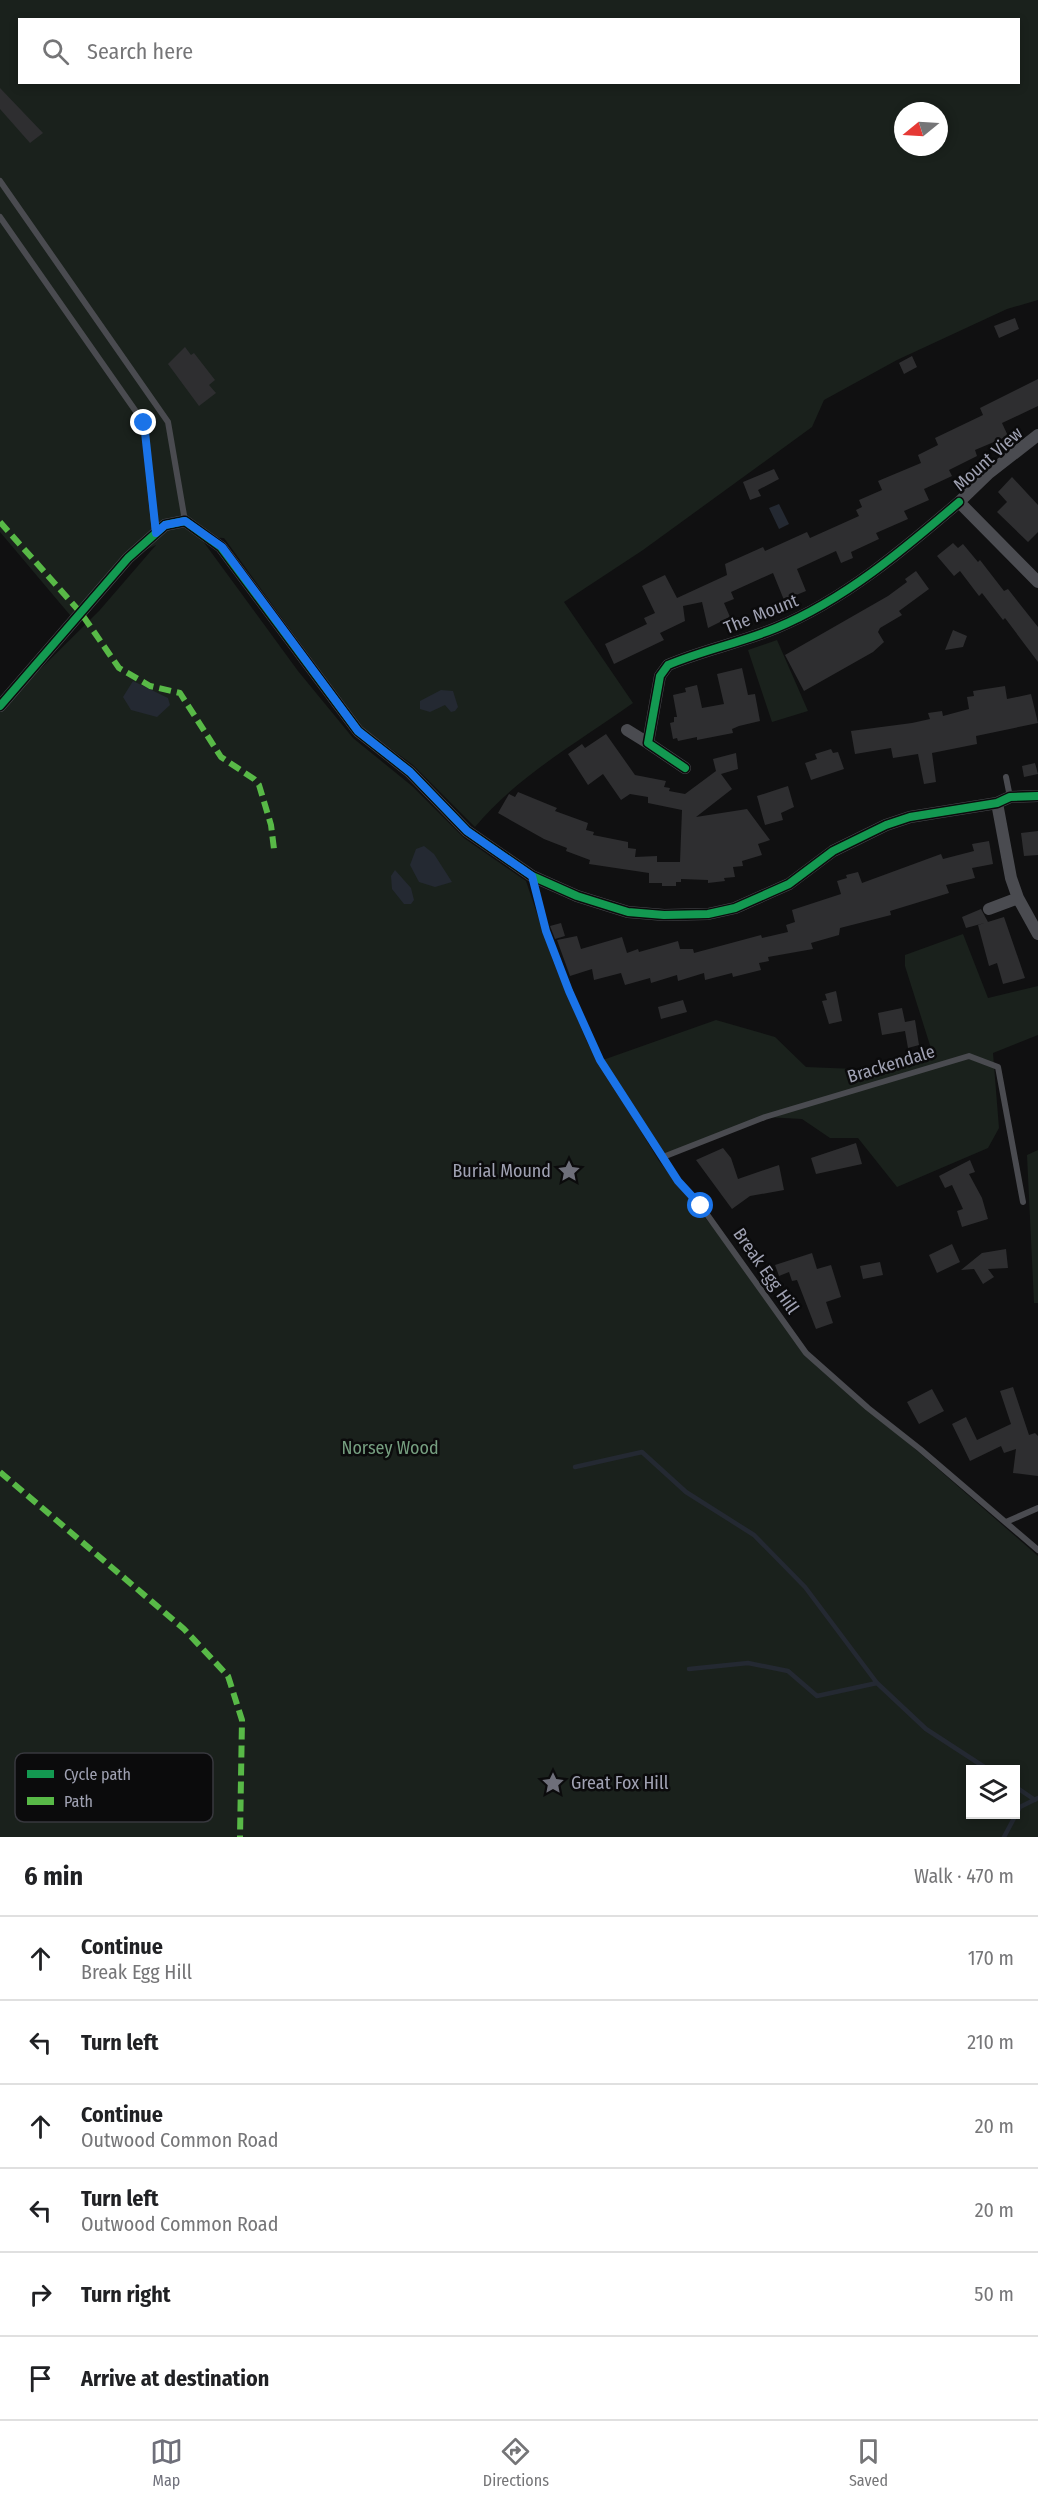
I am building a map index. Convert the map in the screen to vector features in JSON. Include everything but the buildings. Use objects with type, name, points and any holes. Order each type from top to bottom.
[{"type":"street","name":"Mount View","points":[[1038,435],[989,473],[959,502],[1038,582]]},
{"type":"street","name":"The Mount","points":[[648,743],[660,676],[668,665],[777,628],[811,610],[897,556],[959,502]]},
{"type":"street","points":[[0,706],[128,558],[165,525],[185,521],[222,547],[358,731],[410,772],[467,831],[532,876],[577,896],[628,912],[664,915],[708,914],[735,908],[765,897],[789,884],[833,851],[886,825],[910,818],[997,803],[1010,797],[1038,795]]},
{"type":"street","points":[[627,730],[685,768]]},
{"type":"street","points":[[997,803],[1005,849],[1018,898],[1038,934]]},
{"type":"street","points":[[989,909],[1018,898]]},
{"type":"lane","points":[[0,181],[168,422],[185,521]]},
{"type":"lane","points":[[0,217],[144,423],[156,533]]},
{"type":"lane","points":[[1006,777],[1010,797]]},
{"type":"lane","name":"Break Egg Hill","points":[[532,876],[546,931],[592,1044],[678,1181],[701,1206],[806,1353],[1038,1550]]},
{"type":"lane","name":"Brackendale","points":[[663,1157],[765,1117],[969,1056],[998,1067],[1023,1202]]},
{"type":"lane","points":[[1006,1522],[1038,1508]]},
{"type":"green space","name":"Norsey Wood","points":[[0,0],[1038,0],[1038,300],[1007,309],[897,360],[824,400],[812,427],[643,550],[564,602],[633,703],[529,775],[475,827],[413,765],[361,727],[224,538],[200,537],[298,671],[353,738],[412,786],[464,838],[526,881],[553,961],[588,1044],[659,1161],[725,1242],[805,1353],[1038,1556],[1038,1837],[0,1837],[0,709],[99,611],[156,545],[128,558],[75,621],[0,532]]},
{"type":"green space","points":[[777,640],[808,711],[772,722],[748,650]]},
{"type":"green space","points":[[963,934],[988,998],[1038,986],[1038,1035],[993,1053],[999,1128],[988,1148],[897,1187],[858,1138],[830,1138],[802,1119],[765,1117],[663,1157],[600,1061],[716,1020],[775,1037],[806,1067],[880,1070],[934,1058],[905,966],[905,955]]},
{"type":"green space","points":[[1038,1150],[1038,1303],[1034,1303],[1027,1155]]},
{"type":"shaded area","points":[[779,504],[789,524],[779,529],[769,508]]},
{"type":"shaded area","points":[[133,681],[168,698],[170,705],[157,717],[131,710],[123,697]]},
{"type":"shaded area","points":[[441,690],[453,691],[458,707],[455,711],[451,712],[445,705],[430,712],[420,709],[420,701]]},
{"type":"shaded area","points":[[424,846],[434,854],[452,882],[435,887],[419,882],[410,865],[416,849]]},
{"type":"shaded area","points":[[395,870],[411,888],[414,900],[411,904],[404,904],[392,889],[391,876]]},
{"type":"waterway","points":[[575,1467],[642,1452],[686,1492],[754,1535],[805,1587],[877,1683],[926,1729],[981,1765]]},
{"type":"waterway","points":[[689,1669],[748,1663],[788,1671],[817,1696],[877,1683]]},
{"type":"waterway","points":[[1020,1790],[1035,1800]]},
{"type":"waterway","points":[[1004,1837],[1020,1807],[1038,1798]]},
{"type":"marked path","points":[[0,522],[81,613],[119,668],[150,686],[180,693],[221,757],[254,779],[259,785],[271,825],[274,849]]},
{"type":"marked path","points":[[0,1472],[184,1629],[228,1676],[242,1720],[240,1837]]},
{"type":"cycle path","points":[[685,768],[648,743],[660,676],[668,665],[749,638],[801,617],[849,588],[894,556],[959,502]]},
{"type":"cycle path","points":[[0,706],[128,558],[165,525],[185,521],[221,547],[358,731],[410,772],[467,831],[532,876],[577,896],[628,912],[664,915],[708,914],[735,908],[789,884],[833,851],[886,825],[910,817],[997,803],[1010,797],[1038,796]]},
{"type":"place","name":"Burial Mound","points":[[569,1171]]},
{"type":"place","name":"Great Fox Hill","points":[[553,1783]]},
{"type":"route","points":[[144,423],[156,533],[165,525],[185,521],[222,547],[358,731],[410,772],[467,831],[532,876],[546,931],[585,1030],[600,1060],[678,1181],[701,1206]]}]
